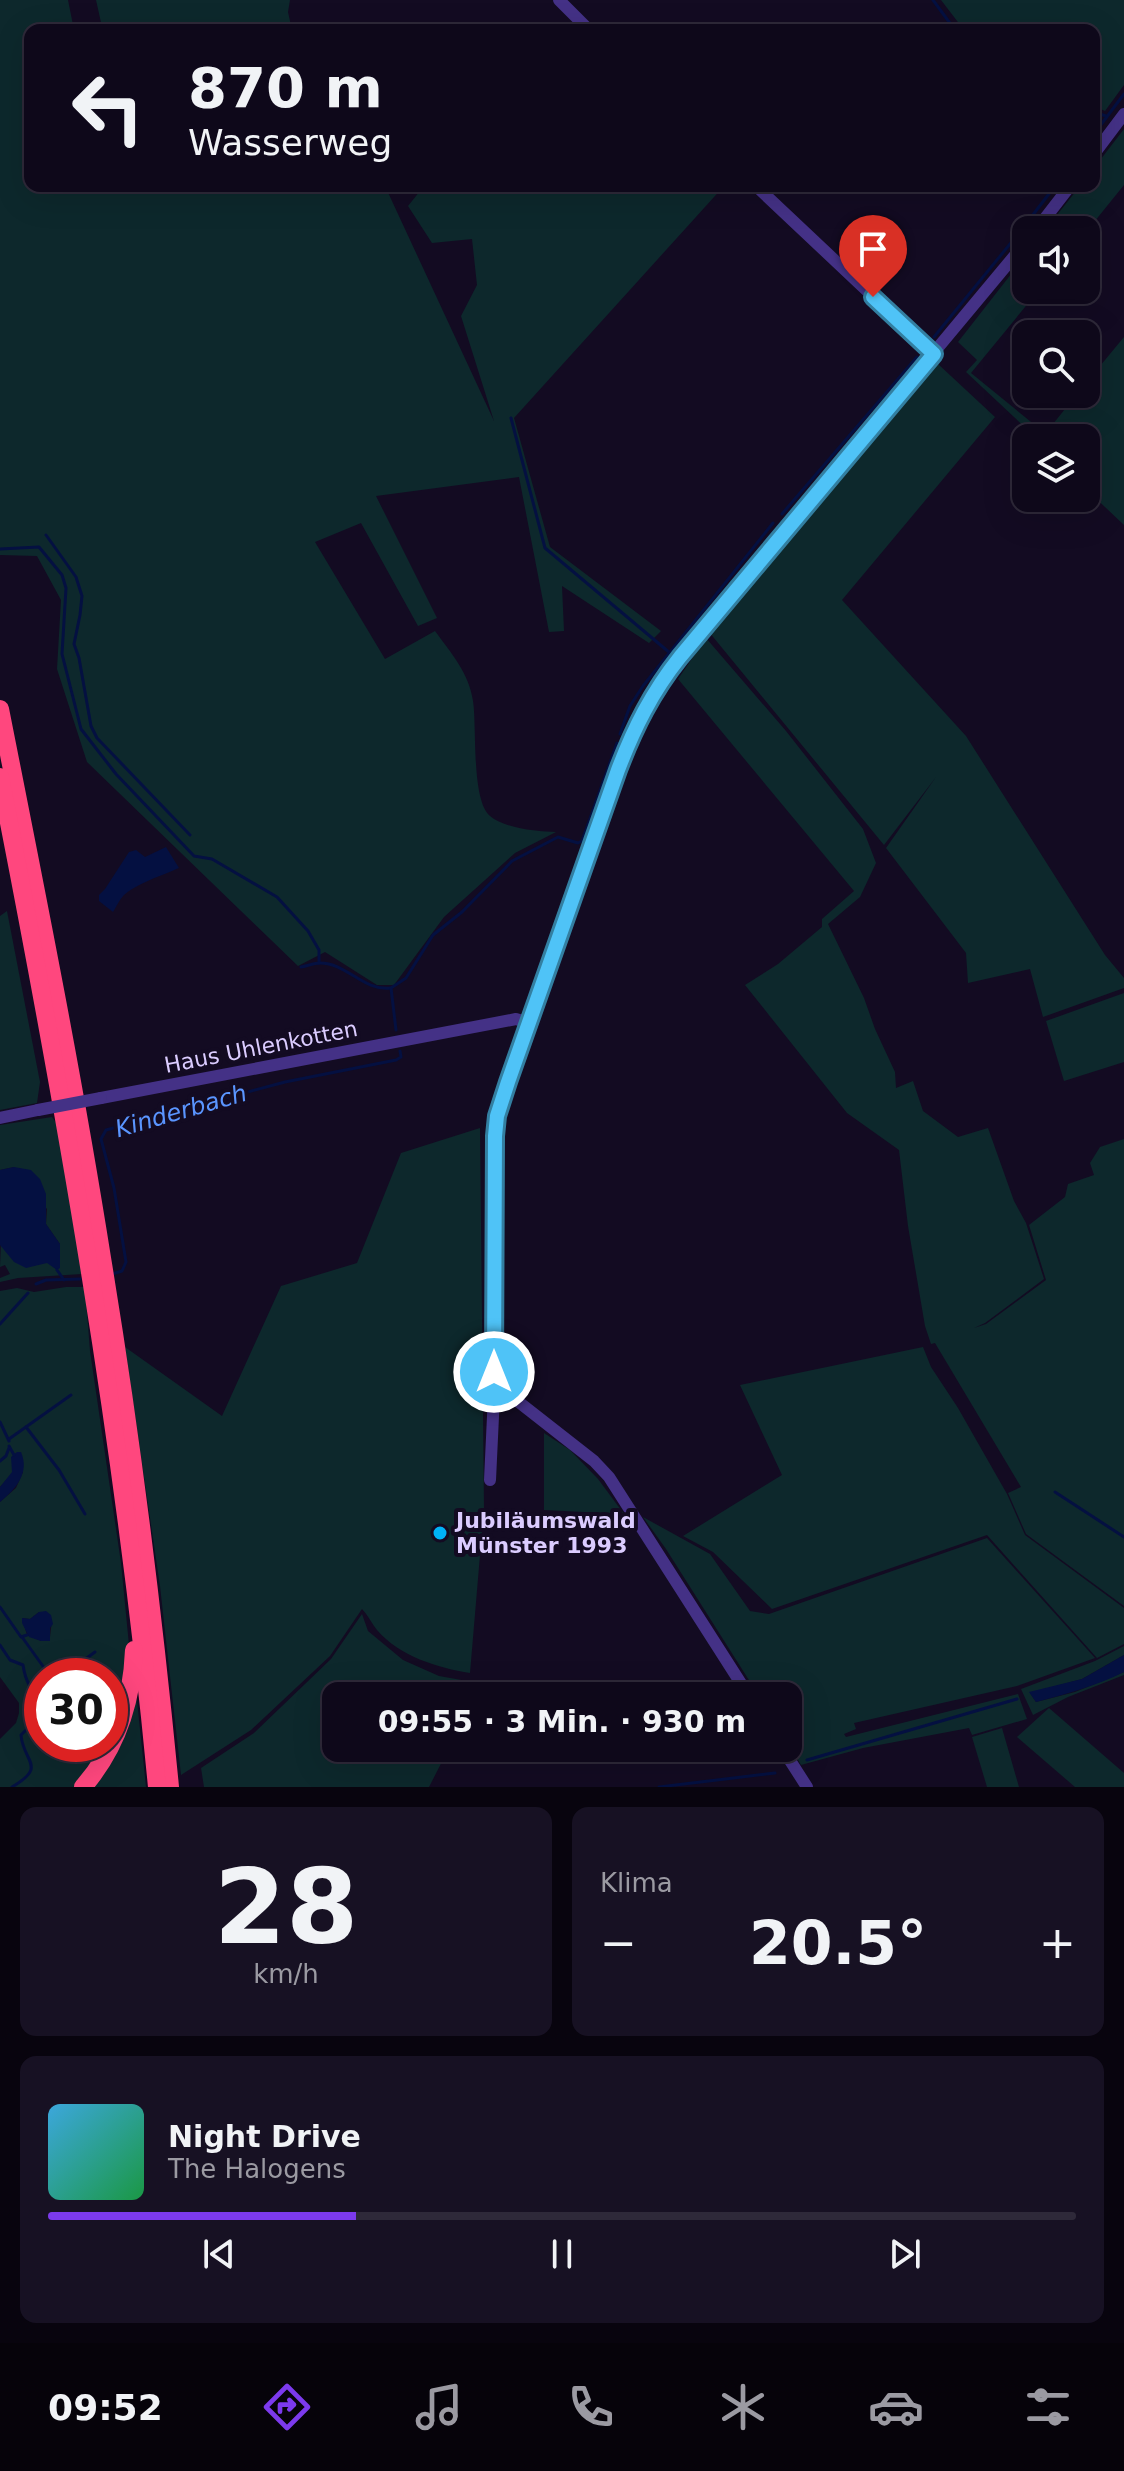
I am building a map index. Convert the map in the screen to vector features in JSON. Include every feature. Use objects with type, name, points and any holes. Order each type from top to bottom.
[{"type":"highway","points":[[0,709],[100,1245],[136,1485],[170,1787]]},
{"type":"highway","points":[[0,777],[101,1333],[130,1543],[157,1787]]},
{"type":"highway","points":[[83,1787],[114,1740],[131,1685],[134,1649],[130,1543]]},
{"type":"highway","points":[[161,1696],[177,1787]]},
{"type":"street","points":[[559,0],[583,24]]},
{"type":"street","points":[[1100,146],[1124,114]]},
{"type":"street","points":[[762,192],[934,354]]},
{"type":"street","points":[[1047,216],[1065,192]]},
{"type":"street","points":[[490,1480],[497,1385],[494,1372],[495,1136],[501,1101],[629,741],[650,698],[680,657],[1012,259]]},
{"type":"street","name":"Haus Uhlenkotten","points":[[0,1118],[516,1019],[529,1023]]},
{"type":"street","points":[[497,1385],[594,1461],[609,1477],[740,1682]]},
{"type":"street","points":[[791,1762],[807,1787]]},
{"type":"green space","points":[[0,0],[68,0],[73,24],[24,24],[24,192],[388,192],[494,421],[461,316],[477,285],[472,239],[432,243],[408,206],[419,192],[719,192],[514,418],[550,547],[661,631],[649,643],[562,586],[564,631],[549,632],[519,477],[376,496],[437,618],[418,626],[361,523],[315,542],[385,659],[435,631],[458,664],[471,691],[477,779],[484,807],[490,816],[512,826],[556,832],[515,853],[444,917],[394,985],[377,985],[325,952],[298,966],[87,762],[57,669],[61,600],[37,556],[0,555]]},
{"type":"green space","points":[[96,0],[290,0],[291,24],[101,24]]},
{"type":"green space","points":[[941,0],[1124,0],[1124,85],[1105,111],[1100,109],[1100,24],[959,24]]},
{"type":"green space","points":[[1124,129],[1124,185],[1099,216],[1056,216],[1075,192],[1100,192],[1100,160]]},
{"type":"green space","points":[[1012,273],[1012,304],[1028,304],[971,373],[1034,424],[1021,424],[966,372],[977,360],[958,342]]},
{"type":"green space","points":[[1124,337],[1124,525],[1100,502],[1100,424],[1053,424],[1066,408],[1100,408],[1100,366]]},
{"type":"green space","points":[[937,363],[995,417],[842,600],[966,736],[1105,955],[1124,978],[1124,988],[1043,1017],[1030,969],[968,983],[966,953],[886,848],[936,777],[884,845],[709,632]]},
{"type":"green space","points":[[706,638],[786,731],[863,829],[876,863],[860,897],[828,924],[895,1072],[896,1088],[913,1081],[923,1111],[958,1137],[988,1128],[1014,1201],[1026,1223],[1044,1279],[974,1328],[986,1324],[1046,1280],[1029,1225],[1065,1197],[1068,1184],[1094,1175],[1090,1163],[1100,1147],[1124,1139],[1124,1606],[1026,1534],[1008,1493],[1021,1487],[935,1343],[931,1344],[925,1326],[899,1150],[847,1113],[745,985],[778,964],[822,927],[822,919],[854,891],[678,679]]},
{"type":"green space","points":[[7,911],[40,1082],[37,1103],[0,1110],[0,916]]},
{"type":"green space","points":[[1124,993],[1124,1062],[1064,1081],[1046,1021]]},
{"type":"green space","points":[[52,1117],[57,1124],[82,1274],[0,1282],[0,1278],[10,1274],[5,1265],[0,1267],[1,1242],[60,1268],[60,1244],[46,1224],[47,1209],[14,1167],[0,1170],[0,1125]]},
{"type":"green space","points":[[480,1128],[484,1508],[470,1673],[432,1664],[396,1647],[377,1630],[362,1609],[330,1656],[251,1730],[181,1775],[160,1586],[125,1347],[222,1416],[281,1286],[357,1263],[401,1153]]},
{"type":"green space","points":[[85,1287],[90,1351],[121,1563],[129,1645],[128,1669],[128,1658],[24,1658],[24,1762],[92,1762],[74,1787],[0,1787],[0,1739],[16,1723],[19,1703],[0,1677],[0,1502],[16,1488],[23,1472],[12,1457],[12,1473],[0,1487],[0,1291],[17,1288],[34,1292]],"holes":[[[39,1612],[52,1620],[50,1637],[41,1641],[27,1635],[22,1618],[30,1619]]]},
{"type":"green space","points":[[923,1347],[931,1367],[1007,1494],[1025,1535],[1124,1608],[1124,1644],[1097,1658],[987,1535],[772,1609],[713,1552],[683,1536],[782,1475],[740,1385]]},
{"type":"green space","points":[[544,1433],[570,1450],[598,1479],[624,1514],[544,1510]]},
{"type":"green space","points":[[643,1517],[710,1554],[750,1611],[769,1614],[987,1538],[1095,1658],[1017,1686],[854,1723],[856,1729],[844,1734],[846,1737],[1018,1694],[1027,1719],[972,1735],[969,1728],[863,1748],[801,1765],[802,1682],[750,1682]]},
{"type":"green space","points":[[362,1614],[368,1631],[403,1660],[439,1676],[467,1681],[322,1682],[322,1762],[442,1762],[429,1787],[204,1787],[201,1768],[254,1733],[331,1659]]},
{"type":"green space","points":[[1124,1646],[1124,1655],[1082,1679],[1030,1693],[1036,1702],[1075,1692],[1124,1672],[1124,1675],[1033,1715],[1021,1689],[1095,1661]]},
{"type":"green space","points":[[136,1691],[146,1787],[88,1787],[100,1762],[128,1762],[128,1707]]},
{"type":"green space","points":[[1049,1708],[1124,1773],[1124,1787],[1075,1787],[1017,1737]]},
{"type":"green space","points":[[1002,1728],[1019,1787],[987,1787],[972,1737]]},
{"type":"shaded area","points":[[166,847],[179,868],[129,891],[113,912],[99,901],[99,895],[129,852],[136,850],[145,857]]},
{"type":"shaded area","points":[[14,1167],[31,1170],[40,1179],[46,1194],[46,1224],[60,1244],[60,1268],[57,1270],[47,1263],[26,1268],[14,1262],[0,1245],[0,1170]]},
{"type":"shaded area","points":[[21,1452],[23,1474],[0,1502],[0,1487],[12,1472],[11,1457]]},
{"type":"shaded area","points":[[46,1611],[51,1615],[53,1624],[50,1641],[29,1637],[22,1618],[30,1619]]},
{"type":"shaded area","points":[[1124,1655],[1124,1672],[1103,1681],[1036,1702],[1029,1692],[1082,1679]]},
{"type":"waterway","points":[[933,0],[951,24]]},
{"type":"waterway","name":"Kinderbach","points":[[1100,126],[1124,94]]},
{"type":"waterway","points":[[1100,114],[1106,116]]},
{"type":"waterway","name":"Kinderbach","points":[[1032,216],[1050,192]]},
{"type":"waterway","name":"Kinderbach","points":[[934,337],[1012,242]]},
{"type":"waterway","name":"Kinderbach","points":[[782,514],[917,357]]},
{"type":"waterway","points":[[511,418],[545,548],[670,653]]},
{"type":"waterway","name":"Kinderbach","points":[[620,734],[630,706],[643,686],[773,523]]},
{"type":"waterway","points":[[46,535],[76,577],[82,596],[74,644],[91,726],[97,738],[190,835]]},
{"type":"waterway","points":[[0,549],[39,547],[62,575],[66,588],[62,654],[81,729],[116,774],[194,856],[212,859],[277,897],[308,931],[319,950],[319,963]]},
{"type":"waterway","name":"Kinderbach","points":[[396,1030],[391,988],[406,978],[433,935],[462,912],[512,861],[558,837],[578,843],[582,841],[617,743]]},
{"type":"waterway","points":[[301,967],[330,964],[371,985],[390,988]]},
{"type":"waterway","name":"Kinderbach","points":[[112,1274],[122,1271],[126,1262],[114,1188],[101,1139],[106,1130],[285,1082],[396,1060],[401,1057],[400,1051]]},
{"type":"waterway","points":[[57,1270],[64,1280]]},
{"type":"waterway","name":"Kinderbach","points":[[36,1284],[46,1280],[80,1279]]},
{"type":"waterway","name":"Kinderbach","points":[[0,1324],[28,1293]]},
{"type":"waterway","points":[[9,1439],[71,1395]]},
{"type":"waterway","name":"Kinderbach","points":[[0,1422],[9,1441]]},
{"type":"waterway","points":[[26,1427],[59,1470],[85,1514]]},
{"type":"waterway","name":"Kinderbach","points":[[9,1446],[14,1455]]},
{"type":"waterway","name":"Kinderbach","points":[[0,1461],[9,1448]]},
{"type":"waterway","points":[[1055,1492],[1124,1537]]},
{"type":"waterway","points":[[0,1607],[21,1637],[27,1635]]},
{"type":"waterway","points":[[22,1637],[37,1658]]},
{"type":"waterway","name":"Kinderbach","points":[[0,1645],[10,1660],[23,1665],[24,1670]]},
{"type":"waterway","points":[[87,1658],[95,1652]]},
{"type":"waterway","points":[[807,1760],[1017,1699]]},
{"type":"waterway","name":"Kinderbach","points":[[24,1732],[21,1735],[24,1746]]},
{"type":"waterway","name":"Kinderbach","points":[[12,1787],[29,1774],[31,1762]]},
{"type":"waterway","points":[[659,1787],[775,1773]]},
{"type":"place","name":"Jubiläumswald Münster 1993","points":[[440,1533]]},
{"type":"route","points":[[494,1372],[495,1136],[501,1101],[618,770],[650,698],[680,657],[934,354],[873,297]]}]
